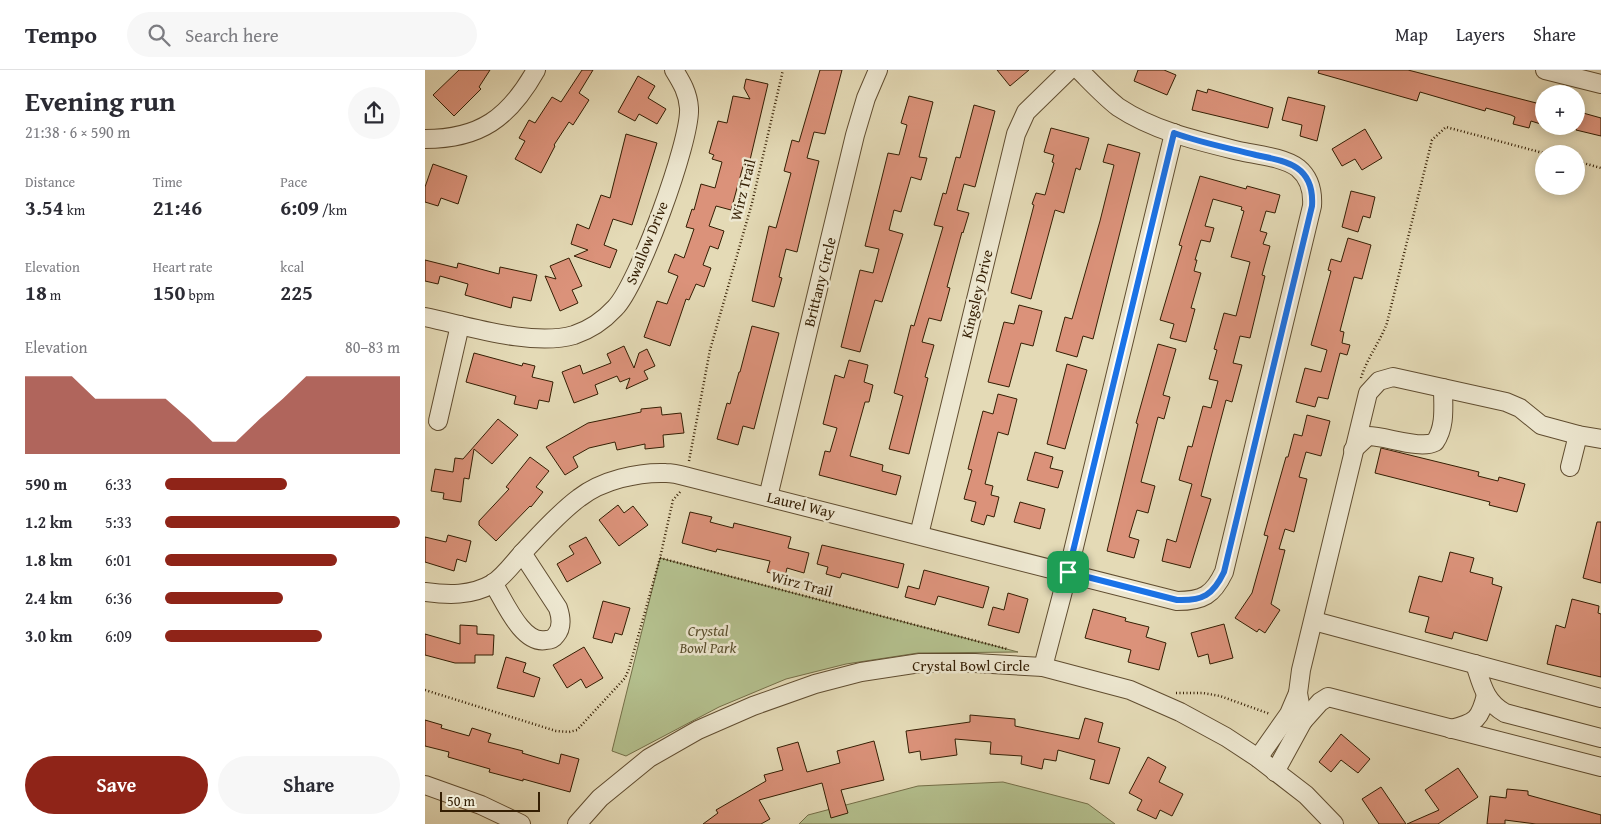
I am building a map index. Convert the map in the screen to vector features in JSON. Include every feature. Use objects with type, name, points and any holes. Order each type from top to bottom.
[{"type":"street","points":[[425,139],[449,138],[474,132],[501,116],[525,90],[536,70]]},
{"type":"street","name":"Swallow Drive","points":[[425,317],[526,338],[553,338],[575,334],[596,324],[616,308],[633,282],[661,212],[688,127],[688,93],[674,70]]},
{"type":"street","name":"Brittany Circle","points":[[769,497],[855,135],[866,98],[878,70]]},
{"type":"street","name":"Kingsley Drive","points":[[919,535],[1016,134],[1026,112],[1069,70]]},
{"type":"street","points":[[1043,667],[1068,572],[1174,133],[1118,107],[1079,70]]},
{"type":"street","points":[[1545,70],[1601,84]]},
{"type":"street","name":"Laurel Way","points":[[425,592],[446,595],[463,593],[478,590],[493,583],[579,497],[603,484],[638,475],[667,473],[1177,600],[1195,601],[1210,594],[1217,587],[1224,572],[1312,206],[1313,192],[1307,177],[1297,167],[1282,161],[1193,140],[1174,133]]},
{"type":"street","points":[[437,422],[460,325]]},
{"type":"street","points":[[1258,758],[1289,714],[1298,693],[1301,670],[1353,450],[1368,393],[1379,381],[1393,377],[1506,402],[1520,408],[1541,425],[1601,439]]},
{"type":"street","points":[[1353,450],[1368,436],[1381,436],[1422,445],[1435,442],[1443,417],[1443,388]]},
{"type":"street","points":[[1570,467],[1578,435]]},
{"type":"street","points":[[493,583],[523,632],[539,641],[549,640],[556,636],[561,618],[558,608],[522,553]]},
{"type":"street","points":[[1314,621],[1601,698]]},
{"type":"street","name":"Crystal Bowl Circle","points":[[577,824],[600,798],[649,758],[698,730],[753,706],[815,684],[861,672],[920,664],[1043,667],[1131,690],[1188,716],[1258,758],[1305,794],[1334,824]]},
{"type":"street","points":[[1475,664],[1492,706],[1505,713],[1601,738]]},
{"type":"street","points":[[1298,693],[1303,720]]},
{"type":"street","points":[[1451,729],[1469,724],[1479,717],[1486,695]]},
{"type":"street","points":[[1275,772],[1303,720],[1320,702],[1329,698],[1601,767]]},
{"type":"street","points":[[425,785],[481,804],[521,824]]},
{"type":"path","name":"Wirz Trail","points":[[688,460],[710,350],[751,203],[783,70]]},
{"type":"path","points":[[1585,164],[1601,168]]},
{"type":"path","points":[[425,690],[556,731],[569,732],[577,730],[625,678],[629,669],[660,558],[673,500],[677,493],[683,490]]},
{"type":"path","name":"Wirz Trail","points":[[660,558],[1008,649]]},
{"type":"green space","name":"Crystal Bowl Park","points":[[660,558],[1018,652],[918,653],[846,664],[786,679],[719,707],[626,756],[612,751]]},
{"type":"green space","points":[[1003,782],[1088,804],[1115,824],[799,824],[808,815],[918,786]]},
{"type":"building","points":[[459,70],[490,70],[479,87],[481,89],[454,116],[433,95]]},
{"type":"building","points":[[582,70],[593,70],[579,93],[589,100],[573,125],[569,122],[554,145],[541,173],[515,159],[525,141],[519,138],[529,120],[535,123],[552,97],[561,102]]},
{"type":"building","points":[[820,70],[842,70],[825,134],[814,132],[807,158],[819,161],[797,252],[786,249],[779,277],[782,278],[774,307],[752,301],[769,226],[776,228],[791,173],[784,171],[792,140],[799,142]]},
{"type":"building","points":[[997,70],[1029,70],[1010,86]]},
{"type":"building","points":[[1138,70],[1164,70],[1176,75],[1167,95],[1134,81]]},
{"type":"building","points":[[1319,70],[1408,70],[1535,103],[1535,122],[1531,121],[1529,128],[1513,124],[1515,117],[1511,115],[1486,108],[1485,111],[1420,92],[1417,101],[1318,73]]},
{"type":"building","points":[[638,76],[655,86],[648,98],[666,109],[657,124],[639,114],[635,121],[618,112]]},
{"type":"building","points":[[746,79],[768,84],[750,160],[745,159],[731,210],[716,206],[709,226],[724,231],[718,249],[710,246],[703,265],[711,268],[704,287],[696,284],[689,300],[686,299],[670,346],[644,337],[657,301],[667,304],[678,276],[668,272],[675,254],[684,258],[694,229],[686,227],[692,209],[694,210],[701,184],[715,188],[722,162],[712,159],[714,155],[709,153],[718,121],[727,123],[733,96],[750,99],[744,88]]},
{"type":"building","points":[[1208,89],[1273,108],[1268,128],[1192,110],[1197,90],[1207,93]]},
{"type":"building","points":[[909,96],[933,102],[919,157],[927,158],[921,180],[911,177],[901,212],[894,210],[889,230],[903,234],[882,302],[875,300],[860,352],[841,347],[860,270],[873,273],[879,249],[865,246],[888,153],[899,155],[907,125],[901,123]]},
{"type":"building","points":[[1288,97],[1325,106],[1317,141],[1300,136],[1302,125],[1282,120]]},
{"type":"building","points":[[974,105],[995,111],[975,187],[964,184],[957,210],[969,213],[947,287],[950,288],[941,321],[929,318],[922,342],[934,345],[925,377],[928,378],[909,454],[889,449],[903,396],[894,393],[911,325],[914,326],[943,227],[934,225],[943,193],[946,194],[956,157],[960,158]]},
{"type":"building","points":[[1585,114],[1601,118],[1601,136],[1585,132]]},
{"type":"building","points":[[1051,128],[1089,138],[1080,170],[1076,168],[1064,213],[1055,210],[1031,299],[1011,293],[1034,205],[1032,204],[1036,193],[1045,195],[1054,163],[1052,162],[1054,155],[1044,152]]},
{"type":"building","points":[[1365,129],[1382,158],[1362,170],[1355,159],[1342,166],[1332,149]]},
{"type":"building","points":[[626,134],[657,143],[632,225],[613,219],[604,245],[617,250],[610,268],[574,256],[588,250],[571,244],[577,224],[589,229],[601,195],[610,198]]},
{"type":"building","points":[[1108,144],[1140,153],[1093,339],[1083,336],[1077,357],[1056,351],[1065,317],[1072,319],[1100,221],[1114,165],[1103,162]]},
{"type":"building","points":[[433,164],[467,176],[458,204],[441,198],[438,206],[425,202],[425,187]]},
{"type":"building","points":[[1200,176],[1246,189],[1247,186],[1280,195],[1275,213],[1266,211],[1260,231],[1267,233],[1263,244],[1270,246],[1262,275],[1265,276],[1250,338],[1240,336],[1233,363],[1242,365],[1232,402],[1226,400],[1212,453],[1201,496],[1211,499],[1190,568],[1162,561],[1167,539],[1176,542],[1192,484],[1179,480],[1188,446],[1192,447],[1203,406],[1211,408],[1218,381],[1209,379],[1217,350],[1214,349],[1224,313],[1236,316],[1250,262],[1231,257],[1244,211],[1241,210],[1242,207],[1213,199],[1205,226],[1214,228],[1210,242],[1201,240],[1195,260],[1197,260],[1194,271],[1201,273],[1191,308],[1195,309],[1186,342],[1170,338],[1174,324],[1160,320],[1182,246],[1179,245]]},
{"type":"building","points":[[1351,191],[1375,197],[1370,218],[1363,216],[1358,232],[1342,227]]},
{"type":"building","points":[[1348,238],[1371,245],[1362,279],[1354,277],[1340,331],[1344,332],[1342,343],[1350,345],[1347,355],[1340,353],[1328,399],[1318,397],[1315,407],[1296,402],[1305,368],[1321,372],[1327,350],[1311,345],[1331,271],[1328,270],[1331,259],[1341,262]]},
{"type":"building","points":[[569,258],[582,286],[572,290],[578,303],[560,311],[545,276],[556,279],[550,266]]},
{"type":"building","points":[[425,260],[457,268],[458,263],[499,274],[500,267],[537,275],[531,301],[513,297],[511,308],[465,295],[468,284],[440,276],[438,284],[425,281]]},
{"type":"building","points":[[1019,305],[1042,311],[1033,346],[1021,343],[1009,387],[988,382],[1004,322],[1014,324]]},
{"type":"building","points":[[752,326],[779,333],[754,429],[743,426],[738,445],[717,439],[727,403],[730,404],[740,372]]},
{"type":"building","points":[[1158,344],[1176,349],[1163,395],[1170,397],[1164,419],[1158,417],[1141,482],[1155,486],[1148,513],[1137,510],[1129,537],[1139,540],[1134,558],[1107,551],[1138,424],[1136,423]]},
{"type":"building","points":[[624,346],[634,368],[639,353],[647,349],[655,366],[644,371],[648,379],[626,389],[630,378],[620,382],[617,376],[595,385],[598,394],[574,403],[562,372],[580,365],[583,374],[611,363],[607,354]]},
{"type":"building","points":[[474,353],[522,366],[523,363],[535,366],[532,377],[553,382],[549,402],[539,400],[537,409],[514,404],[516,396],[466,382]]},
{"type":"building","points":[[849,360],[868,365],[864,382],[873,385],[869,402],[865,402],[850,456],[883,465],[882,471],[901,476],[896,495],[819,475],[825,451],[830,452],[837,428],[823,424],[835,375],[844,378]]},
{"type":"building","points":[[1067,364],[1087,370],[1065,449],[1047,444]]},
{"type":"building","points":[[998,394],[1017,399],[1008,435],[998,432],[985,484],[993,486],[991,495],[999,497],[994,517],[987,515],[984,525],[971,521],[976,502],[964,499],[972,470],[968,469],[983,411],[993,414]]},
{"type":"building","points":[[661,407],[662,415],[681,413],[684,433],[663,435],[664,447],[645,449],[645,444],[617,450],[615,442],[589,448],[573,457],[578,467],[565,475],[546,447],[588,423],[641,412],[641,409]]},
{"type":"building","points":[[1307,415],[1330,421],[1321,456],[1306,452],[1299,477],[1307,479],[1294,532],[1285,529],[1279,549],[1285,550],[1271,604],[1280,610],[1265,633],[1259,629],[1257,632],[1235,618],[1252,593],[1268,536],[1264,535],[1286,457],[1288,457],[1294,434],[1302,436]]},
{"type":"building","points":[[498,419],[518,435],[492,464],[474,449],[469,479],[464,478],[461,502],[443,499],[444,493],[431,491],[435,469],[453,472],[455,458],[463,459]]},
{"type":"building","points":[[1381,448],[1479,472],[1478,476],[1498,481],[1499,477],[1525,484],[1517,512],[1489,505],[1490,502],[1375,473]]},
{"type":"building","points":[[1035,452],[1053,457],[1050,468],[1063,471],[1058,488],[1027,480]]},
{"type":"building","points":[[530,457],[549,471],[536,487],[543,492],[531,507],[496,541],[479,525],[479,521],[509,489],[506,487]]},
{"type":"building","points":[[1020,502],[1045,509],[1040,529],[1014,522]]},
{"type":"building","points":[[618,505],[624,513],[633,506],[648,525],[619,546],[599,520]]},
{"type":"building","points":[[690,512],[712,517],[710,522],[733,528],[734,523],[791,537],[788,548],[809,553],[804,573],[787,568],[785,577],[767,572],[770,561],[717,549],[716,552],[682,543]]},
{"type":"building","points":[[1597,522],[1601,522],[1601,583],[1583,578]]},
{"type":"building","points":[[448,535],[471,541],[466,562],[457,559],[454,571],[425,562],[425,537],[446,542]]},
{"type":"building","points":[[586,537],[601,563],[567,582],[557,564],[574,554],[569,546]]},
{"type":"building","points":[[822,545],[904,564],[898,588],[842,573],[840,578],[826,574],[828,567],[817,564]]},
{"type":"building","points":[[1450,552],[1474,558],[1470,572],[1493,578],[1492,584],[1502,587],[1487,641],[1454,632],[1452,639],[1425,632],[1429,617],[1409,612],[1419,576],[1442,582]]},
{"type":"building","points":[[924,570],[989,587],[983,608],[938,596],[935,605],[905,597],[908,586],[919,589]]},
{"type":"building","points":[[1008,593],[1028,599],[1019,633],[988,625],[993,607],[1004,610]]},
{"type":"building","points":[[1572,599],[1599,606],[1598,613],[1601,614],[1601,677],[1547,664],[1556,625],[1565,628]]},
{"type":"building","points":[[603,601],[630,608],[622,635],[615,633],[612,643],[593,638]]},
{"type":"building","points":[[1093,609],[1126,618],[1125,621],[1149,627],[1146,637],[1166,643],[1159,670],[1128,662],[1131,650],[1085,638]]},
{"type":"building","points":[[1224,624],[1233,658],[1210,664],[1208,654],[1198,657],[1191,633]]},
{"type":"building","points":[[460,625],[477,626],[477,634],[494,635],[493,655],[475,655],[475,663],[455,663],[425,655],[425,634],[460,644]]},
{"type":"building","points":[[584,647],[603,678],[586,688],[581,679],[567,688],[553,665]]},
{"type":"building","points":[[506,657],[526,663],[523,672],[540,678],[534,697],[497,688]]},
{"type":"building","points":[[970,715],[1015,719],[1015,726],[1079,739],[1085,718],[1103,723],[1098,742],[1120,748],[1109,784],[1090,779],[1095,760],[1058,750],[1056,761],[1044,759],[1042,769],[1021,764],[1022,756],[990,754],[991,742],[955,739],[957,755],[921,760],[920,751],[909,753],[906,731],[970,722]]},
{"type":"building","points":[[425,720],[442,725],[441,728],[469,736],[472,728],[491,734],[488,742],[523,751],[522,753],[559,764],[561,754],[579,759],[570,792],[489,772],[490,769],[448,757],[449,752],[425,746]]},
{"type":"building","points":[[1341,734],[1370,759],[1358,773],[1341,760],[1331,772],[1319,762]]},
{"type":"building","points":[[874,741],[884,780],[841,790],[848,813],[831,818],[822,783],[759,800],[770,819],[761,824],[703,824],[718,813],[716,810],[766,781],[764,775],[783,770],[777,748],[798,742],[807,772],[840,763],[837,751]]},
{"type":"building","points":[[1148,757],[1166,767],[1159,782],[1183,794],[1172,816],[1160,810],[1156,819],[1137,810],[1142,800],[1129,793]]},
{"type":"building","points":[[1458,768],[1478,797],[1438,824],[1407,824],[1439,810],[1425,790]]},
{"type":"building","points":[[1381,787],[1406,824],[1379,824],[1362,799]]},
{"type":"building","points":[[1507,789],[1528,791],[1528,795],[1601,815],[1601,824],[1536,824],[1505,820],[1505,824],[1487,824],[1490,796],[1506,798]]},
{"type":"route","points":[[1174,133],[1193,140],[1282,161],[1297,167],[1307,177],[1313,192],[1312,206],[1224,572],[1217,587],[1210,594],[1195,601],[1177,600],[1068,572],[1174,133]]}]
